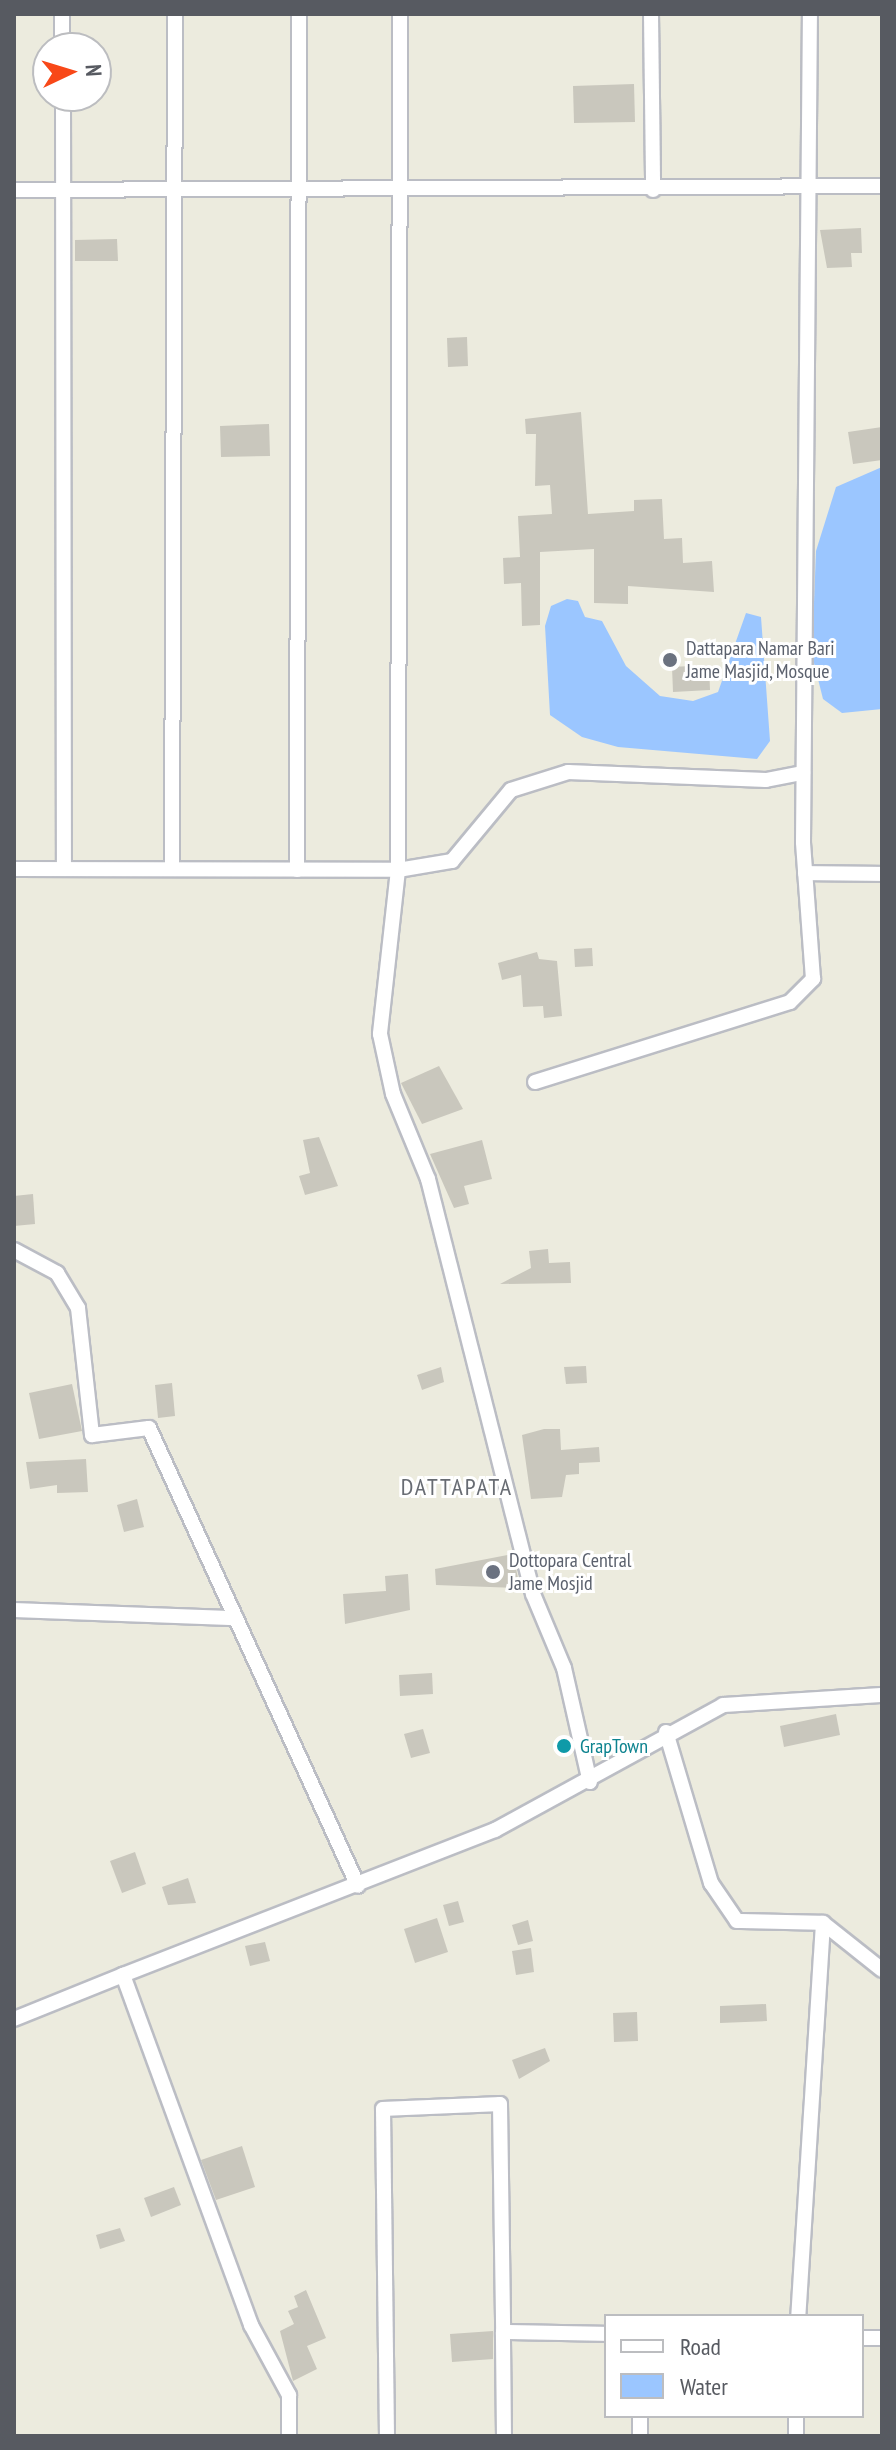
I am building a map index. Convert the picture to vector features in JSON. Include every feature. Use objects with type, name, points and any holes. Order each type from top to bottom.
[{"type":"street","points":[[172,869],[175,14]]},
{"type":"street","points":[[297,870],[296,194],[299,14]]},
{"type":"street","points":[[400,14],[398,870],[380,1034],[393,1094],[428,1179],[533,1594],[564,1668],[590,1782]]},
{"type":"street","points":[[651,14],[653,190]]},
{"type":"street","points":[[535,1082],[790,1002],[813,979],[805,873],[803,773],[812,187],[810,14]]},
{"type":"street","points":[[63,112],[64,869]]},
{"type":"street","points":[[14,190],[296,194],[882,186]]},
{"type":"street","points":[[14,869],[398,870],[452,861],[511,790],[568,772],[766,780],[803,773]]},
{"type":"street","points":[[805,873],[882,874]]},
{"type":"street","points":[[14,1250],[57,1273],[78,1308],[92,1435],[149,1428],[358,1886]]},
{"type":"street","points":[[14,1610],[236,1618]]},
{"type":"street","points":[[14,2019],[358,1886],[590,1782],[666,1732],[723,1705],[882,1695]]},
{"type":"street","points":[[666,1732],[711,1883],[737,1921],[823,1923],[882,1970]]},
{"type":"street","points":[[798,2314],[823,1923]]},
{"type":"street","points":[[123,1975],[251,2325],[289,2395],[289,2436]]},
{"type":"street","points":[[387,2436],[383,2109],[500,2104],[504,2436]]},
{"type":"street","points":[[503,2332],[604,2334]]},
{"type":"water","points":[[882,467],[882,709],[842,713],[823,699],[812,655],[816,551],[836,487]]},
{"type":"water","points":[[567,599],[578,601],[585,617],[602,621],[626,666],[660,696],[693,701],[718,692],[746,613],[761,617],[770,741],[757,759],[618,747],[582,737],[550,715],[545,626],[551,606]]},
{"type":"building","points":[[634,84],[635,122],[574,123],[573,86]]},
{"type":"building","points":[[861,228],[862,253],[851,253],[852,267],[827,268],[820,230]]},
{"type":"building","points":[[117,239],[118,261],[75,261],[75,240]]},
{"type":"building","points":[[467,337],[468,366],[448,367],[447,338]]},
{"type":"building","points":[[581,412],[588,514],[634,511],[634,500],[662,499],[664,539],[682,538],[683,563],[712,561],[714,592],[628,586],[628,604],[594,603],[594,549],[540,552],[540,625],[522,626],[521,583],[504,584],[503,558],[520,557],[518,516],[552,514],[550,485],[535,486],[536,434],[526,434],[525,419]]},
{"type":"building","points":[[269,424],[270,456],[221,457],[220,426]]},
{"type":"building","points":[[882,427],[882,460],[853,464],[848,432]]},
{"type":"building","points":[[709,665],[710,690],[673,692],[672,667]]},
{"type":"building","points":[[592,948],[593,966],[575,967],[574,949]]},
{"type":"building","points":[[537,952],[539,959],[557,961],[562,1016],[544,1018],[543,1006],[523,1007],[521,975],[502,980],[498,963]]},
{"type":"building","points":[[439,1066],[463,1109],[422,1124],[401,1083]]},
{"type":"building","points":[[319,1137],[338,1186],[305,1195],[299,1176],[310,1173],[303,1140]]},
{"type":"building","points":[[482,1140],[492,1179],[464,1186],[469,1204],[454,1208],[430,1154]]},
{"type":"building","points":[[33,1194],[35,1224],[14,1226],[14,1196]]},
{"type":"building","points":[[548,1249],[549,1263],[570,1262],[571,1283],[500,1284],[531,1268],[529,1251]]},
{"type":"building","points":[[586,1366],[587,1383],[566,1384],[564,1367]]},
{"type":"building","points":[[441,1367],[444,1382],[422,1390],[417,1375]]},
{"type":"building","points":[[172,1383],[175,1416],[158,1418],[155,1385]]},
{"type":"building","points":[[72,1384],[82,1431],[39,1439],[29,1393]]},
{"type":"building","points":[[544,1429],[560,1429],[561,1450],[599,1447],[600,1462],[579,1463],[579,1474],[566,1475],[562,1497],[531,1499],[522,1435]]},
{"type":"building","points":[[86,1459],[88,1492],[57,1493],[57,1485],[30,1489],[26,1462]]},
{"type":"building","points":[[137,1499],[144,1527],[124,1532],[117,1505]]},
{"type":"building","name":"Dottopara Central Jame Mosjid","points":[[513,1554],[520,1588],[436,1585],[435,1569]]},
{"type":"building","points":[[408,1574],[410,1610],[345,1624],[343,1594],[386,1591],[385,1576]]},
{"type":"building","points":[[432,1673],[433,1694],[400,1696],[399,1675]]},
{"type":"building","points":[[836,1714],[840,1735],[784,1747],[780,1726]]},
{"type":"building","points":[[423,1729],[430,1753],[411,1758],[404,1734]]},
{"type":"building","points":[[135,1852],[146,1884],[122,1893],[110,1861]]},
{"type":"building","points":[[188,1878],[196,1903],[168,1905],[162,1887]]},
{"type":"building","points":[[458,1901],[464,1922],[449,1926],[443,1905]]},
{"type":"building","points":[[437,1918],[448,1952],[415,1963],[404,1929]]},
{"type":"building","points":[[528,1920],[533,1941],[518,1945],[512,1925]]},
{"type":"building","points":[[265,1942],[270,1961],[250,1966],[245,1946]]},
{"type":"building","points":[[531,1948],[534,1972],[516,1975],[512,1951]]},
{"type":"building","points":[[766,2004],[767,2021],[720,2023],[720,2006]]},
{"type":"building","points":[[637,2012],[638,2041],[614,2042],[613,2013]]},
{"type":"building","points":[[545,2048],[550,2061],[519,2079],[512,2060]]},
{"type":"building","points":[[242,2146],[255,2187],[216,2200],[201,2160]]},
{"type":"building","points":[[174,2187],[181,2205],[151,2217],[144,2198]]},
{"type":"building","points":[[120,2228],[125,2241],[100,2249],[96,2235]]},
{"type":"building","points":[[306,2290],[326,2338],[307,2346],[317,2369],[293,2381],[280,2331],[294,2324],[288,2311],[298,2307],[294,2296]]},
{"type":"building","points":[[493,2331],[493,2359],[452,2362],[450,2334]]},
{"type":"place","name":"Dattapara Namar Bari Jame Masjid, Mosque","points":[[670,660]]},
{"type":"place","name":"Dottopara Central Jame Mosjid","points":[[493,1572]]},
{"type":"place","name":"GrapTown","points":[[564,1746]]},
{"type":"district","name":"DATTAPATA","points":[[457,1487]]}]
